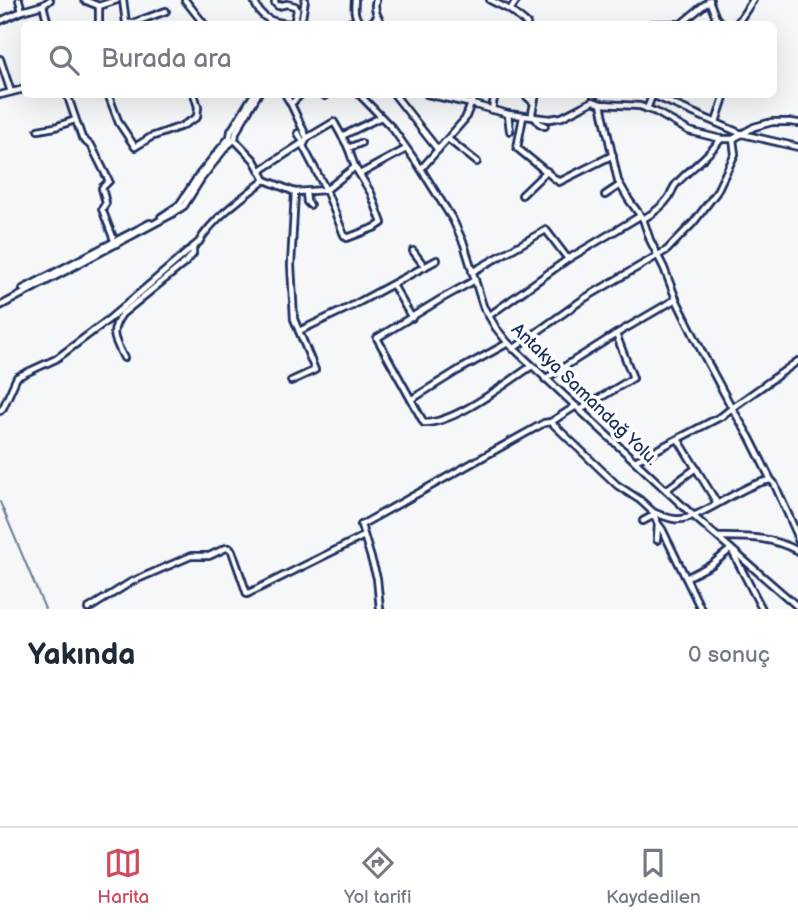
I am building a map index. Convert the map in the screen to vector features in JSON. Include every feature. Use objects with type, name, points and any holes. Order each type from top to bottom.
[{"type":"street","points":[[19,0],[22,11]]},
{"type":"street","points":[[0,21],[50,0]]},
{"type":"street","points":[[84,0],[99,6]]},
{"type":"street","points":[[99,6],[117,0]]},
{"type":"street","points":[[122,0],[126,21]]},
{"type":"street","points":[[185,0],[202,21]]},
{"type":"street","points":[[254,0],[265,17],[272,21]]},
{"type":"street","points":[[275,0],[278,6],[295,6],[295,21]]},
{"type":"street","points":[[302,21],[305,0]]},
{"type":"street","points":[[354,21],[357,20],[355,0]]},
{"type":"street","points":[[376,0],[380,21]]},
{"type":"street","points":[[491,0],[523,21]]},
{"type":"street","points":[[510,10],[517,0]]},
{"type":"street","points":[[685,21],[710,0],[720,21]]},
{"type":"street","points":[[739,21],[753,0]]},
{"type":"street","points":[[43,5],[47,21]]},
{"type":"street","points":[[99,6],[99,21]]},
{"type":"street","points":[[138,21],[166,10]]},
{"type":"street","points":[[373,21],[377,17]]},
{"type":"street","points":[[0,59],[11,92]]},
{"type":"street","points":[[0,95],[21,90]]},
{"type":"street","points":[[68,98],[82,138],[92,147],[109,181],[102,188],[106,203],[102,209],[114,240]]},
{"type":"street","points":[[110,98],[119,123],[135,147],[197,117],[195,98]]},
{"type":"street","points":[[253,98],[231,131],[232,138],[254,160],[265,180],[295,192],[326,190],[355,167]]},
{"type":"street","points":[[261,170],[305,141],[334,122],[355,167],[371,193],[382,223],[347,238],[344,235],[326,190],[303,146],[305,141],[287,98]]},
{"type":"street","points":[[291,104],[297,98]]},
{"type":"street","name":"Antakya Samandağ Yolu.","points":[[363,98],[393,129],[453,220],[464,244],[483,306],[513,349],[717,537],[798,607]]},
{"type":"street","points":[[397,98],[438,150]]},
{"type":"street","points":[[445,98],[508,114],[550,119],[562,117],[591,98]]},
{"type":"street","points":[[421,169],[465,119],[474,98]]},
{"type":"street","points":[[492,110],[493,98]]},
{"type":"street","points":[[596,98],[601,104],[620,185],[641,217],[702,352],[774,482],[798,534],[798,540]]},
{"type":"street","points":[[647,109],[650,98]]},
{"type":"street","points":[[658,98],[742,134],[798,147]]},
{"type":"street","points":[[716,122],[722,98]]},
{"type":"street","points":[[531,101],[534,118],[545,126]]},
{"type":"street","points":[[601,104],[640,106],[689,131],[721,139],[733,139],[754,127],[772,122],[798,123]]},
{"type":"street","points":[[508,114],[510,131]]},
{"type":"street","points":[[342,136],[381,117]]},
{"type":"street","points":[[523,117],[517,148],[559,182],[612,155]]},
{"type":"street","points":[[38,130],[75,120]]},
{"type":"street","points":[[298,133],[305,141]]},
{"type":"street","points":[[23,289],[179,205],[199,175],[232,138]]},
{"type":"street","points":[[0,306],[184,206],[232,138]]},
{"type":"street","points":[[448,139],[477,162]]},
{"type":"street","points":[[490,315],[568,259],[662,205],[674,186],[711,152],[721,139]]},
{"type":"street","points":[[513,349],[585,298],[667,250],[694,222],[716,193],[735,154],[733,139]]},
{"type":"street","points":[[348,148],[361,143]]},
{"type":"street","points":[[360,174],[406,149]]},
{"type":"street","points":[[522,195],[547,171]]},
{"type":"street","points":[[0,411],[17,377],[56,359],[108,320],[199,242],[235,204],[265,180]]},
{"type":"street","points":[[605,195],[620,185]]},
{"type":"street","points":[[291,381],[315,370],[294,319],[291,265],[295,192]]},
{"type":"street","points":[[306,192],[310,205]]},
{"type":"street","points":[[472,272],[546,230],[568,259]]},
{"type":"street","points":[[124,358],[113,333],[115,325],[122,314],[186,262],[193,254],[193,247]]},
{"type":"street","points":[[414,251],[425,267]]},
{"type":"street","points":[[299,331],[393,285],[437,260]]},
{"type":"street","points":[[475,280],[377,338],[424,423],[448,418],[532,366]]},
{"type":"street","points":[[393,285],[412,318]]},
{"type":"street","points":[[545,379],[676,299]]},
{"type":"street","points":[[380,609],[377,578],[361,525],[544,423],[551,422],[633,378],[616,334]]},
{"type":"street","points":[[412,399],[508,343]]},
{"type":"street","points":[[635,461],[722,416],[798,360]]},
{"type":"street","points":[[551,422],[617,485],[640,500],[653,514],[657,524],[657,540]]},
{"type":"street","points":[[678,439],[718,503]]},
{"type":"street","points":[[666,490],[696,468]]},
{"type":"street","points":[[643,521],[653,514],[674,519],[694,516],[756,483],[771,480]]},
{"type":"street","points":[[657,524],[662,529],[701,609]]},
{"type":"street","points":[[88,609],[131,582],[191,556],[209,556],[226,548],[232,551],[247,594],[364,536]]},
{"type":"street","points":[[717,537],[756,537],[798,549]]},
{"type":"street","points":[[686,578],[711,565],[731,549],[760,608]]},
{"type":"waterway","points":[[0,502],[45,609]]}]
